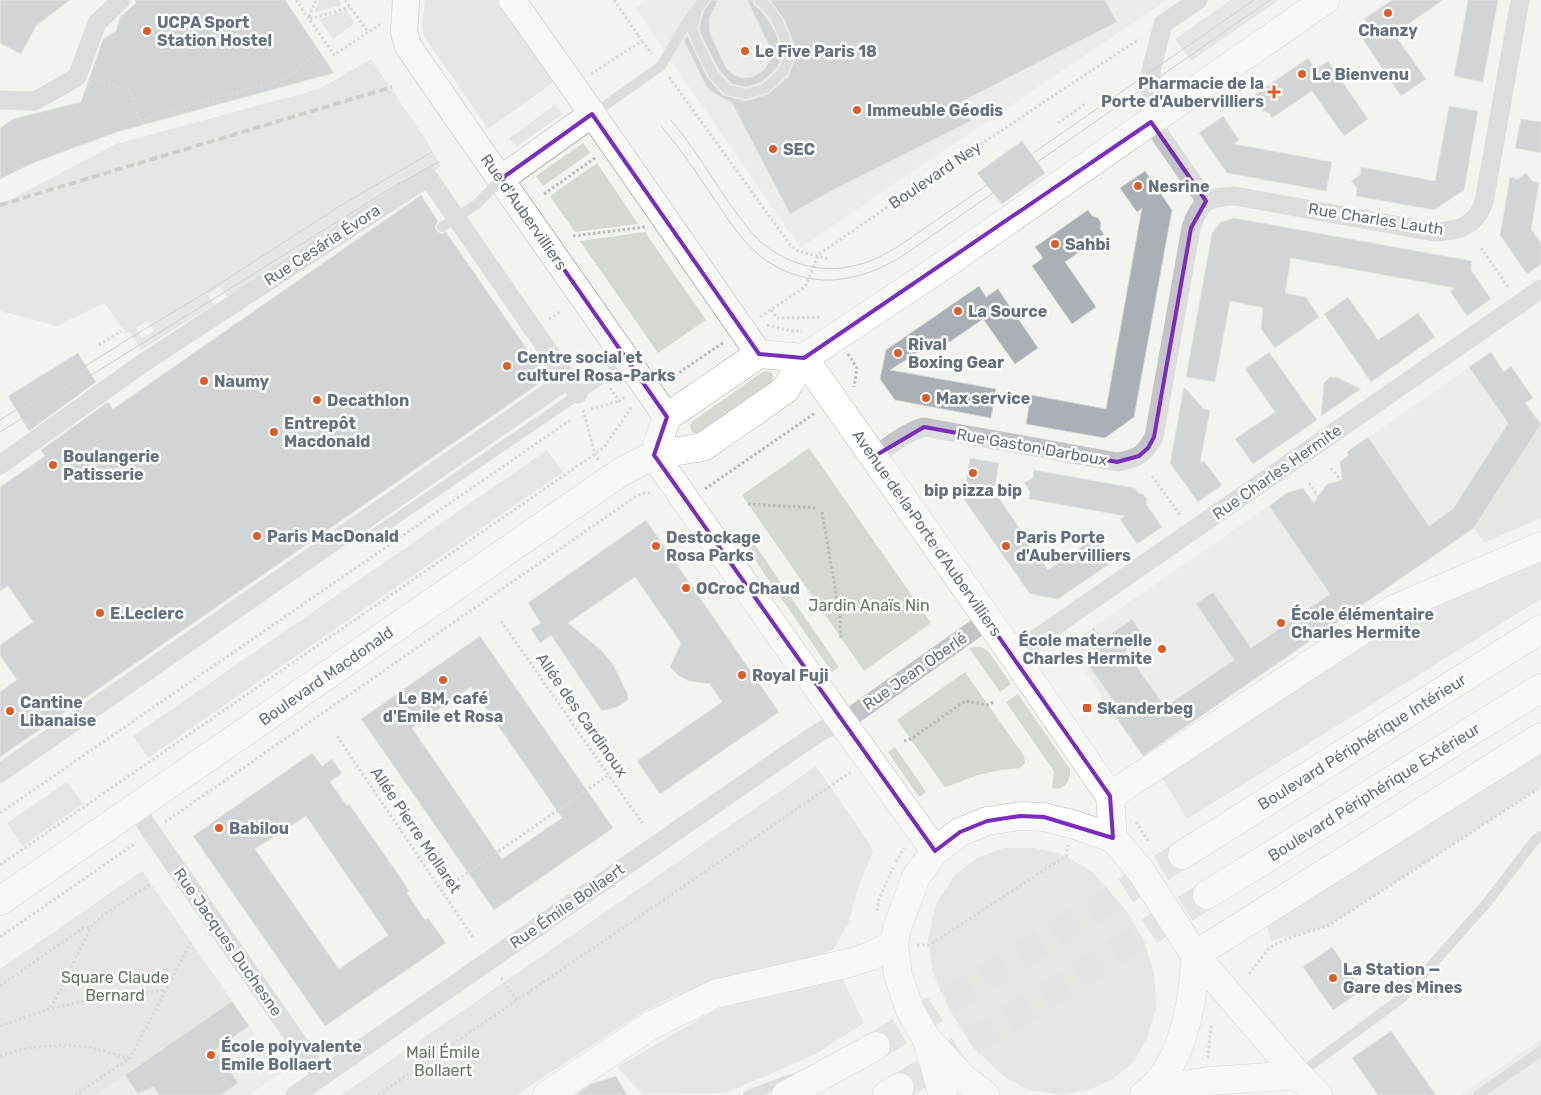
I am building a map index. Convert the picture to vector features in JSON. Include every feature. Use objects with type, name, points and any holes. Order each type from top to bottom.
[{"type":"main road","name":"Rue d'Aubervilliers","points":[[406,0],[404,32],[408,46],[667,416]]},
{"type":"main road","points":[[512,0],[580,77],[592,114],[759,354]]},
{"type":"main road","points":[[934,851],[654,455],[667,416],[759,354],[804,358],[938,270],[1325,0]]},
{"type":"main road","points":[[500,179],[592,114]]},
{"type":"main road","name":"Boulevard Macdonald","points":[[0,901],[612,478],[654,455],[703,447],[785,390],[804,358]]},
{"type":"main road","name":"Avenue de la Porte d'Aubervilliers","points":[[804,358],[1110,796]]},
{"type":"main road","points":[[1072,824],[1110,796],[1394,609],[1541,546]]},
{"type":"main road","name":"Boulevard Périphérique Intérieur","points":[[1182,855],[1541,629]]},
{"type":"main road","name":"Boulevard Périphérique Extérieur","points":[[1207,895],[1541,688]]},
{"type":"main road","points":[[1195,955],[1541,737]]},
{"type":"main road","points":[[1110,796],[1113,838]]},
{"type":"main road","points":[[985,1095],[962,1077],[926,1038],[910,1010],[898,975],[894,944],[897,928],[916,877],[934,851],[960,832],[987,821],[1020,816],[1036,816],[1072,824],[1113,838],[1140,870],[1195,955],[1298,1075],[1318,1095]]},
{"type":"main road","points":[[547,1095],[650,1026],[715,994],[849,963],[870,956],[894,944]]},
{"type":"main road","points":[[1147,1093],[1168,1070],[1181,1040],[1192,997],[1195,977],[1195,955]]},
{"type":"main road","points":[[926,1038],[943,1095]]},
{"type":"main road","points":[[786,1095],[876,1046]]},
{"type":"main road","points":[[1147,1093],[1209,1081],[1298,1075]]},
{"type":"street","points":[[0,100],[35,101],[77,77],[97,23],[120,0]]},
{"type":"street","points":[[1198,0],[1163,24],[1151,71],[1151,122],[1206,201]]},
{"type":"street","name":"Rue Charles Lauth","points":[[1206,201],[1219,197],[1235,196],[1434,232],[1449,232],[1466,226],[1480,212],[1484,202],[1520,0]]},
{"type":"street","name":"Rue Cesária Évora","points":[[0,465],[143,363],[428,176],[576,395]]},
{"type":"street","name":"Rue Gaston Darboux","points":[[874,457],[906,436],[924,427],[1117,462],[1139,456],[1148,448],[1154,437],[1191,228],[1196,212],[1206,201]]},
{"type":"street","name":"Rue Charles Hermite","points":[[1013,655],[1541,290]]},
{"type":"street","points":[[0,773],[576,395]]},
{"type":"street","name":"Rue Jean Oberlé","points":[[842,723],[988,620]]},
{"type":"street","name":"Rue Émile Bollaert","points":[[295,1095],[821,731],[842,723]]},
{"type":"street","name":"Rue Jacques Duchesne","points":[[134,808],[322,1076]]},
{"type":"lane","points":[[704,0],[698,7],[692,28],[697,42],[713,74],[728,90],[748,94],[766,88],[783,72],[790,54],[784,37],[768,6],[759,0]]},
{"type":"lane","points":[[592,114],[661,66],[693,13],[710,0]]},
{"type":"lane","points":[[442,227],[477,204],[500,179]]},
{"type":"lane","points":[[371,536],[628,361]]},
{"type":"lane","points":[[1298,1075],[1403,997],[1486,904],[1535,840],[1541,836]]},
{"type":"lane","points":[[748,1095],[876,1046]]},
{"type":"lane","points":[[1478,1095],[1541,1051]]},
{"type":"path","points":[[296,0],[334,55],[382,23]]},
{"type":"path","points":[[309,18],[316,0]]},
{"type":"path","points":[[345,0],[368,32]]},
{"type":"path","points":[[614,0],[791,246],[818,257],[829,259]]},
{"type":"path","points":[[309,18],[350,7]]},
{"type":"path","name":"Boulevard Ney","points":[[771,310],[805,287],[819,254],[1163,24]]},
{"type":"path","points":[[580,77],[642,40]]},
{"type":"path","points":[[89,77],[130,90],[139,120],[285,79],[319,51]]},
{"type":"path","points":[[1058,122],[1085,104]]},
{"type":"path","name":"Rue d'Aubervilliers","points":[[544,194],[600,154]]},
{"type":"path","points":[[573,236],[648,226]]},
{"type":"path","points":[[1481,248],[1508,287]]},
{"type":"path","points":[[792,331],[767,325],[757,319],[771,310],[777,318],[823,317]]},
{"type":"path","points":[[99,345],[121,331]]},
{"type":"path","points":[[664,383],[726,341]]},
{"type":"path","points":[[848,354],[857,368],[854,387]]},
{"type":"path","points":[[600,462],[595,454],[576,395],[619,401]]},
{"type":"path","name":"Boulevard Macdonald","points":[[0,865],[595,454],[604,447],[634,404]]},
{"type":"path","points":[[706,489],[820,410]]},
{"type":"path","points":[[0,813],[575,417]]},
{"type":"path","points":[[1331,468],[1341,482]]},
{"type":"path","points":[[1152,476],[1180,515]]},
{"type":"path","points":[[1309,483],[1319,497]]},
{"type":"path","name":"Boulevard Macdonald","points":[[164,822],[638,495]]},
{"type":"path","points":[[748,504],[817,508]]},
{"type":"path","points":[[822,512],[840,617],[841,638]]},
{"type":"path","name":"Allée des Cardinoux","points":[[501,621],[642,823]]},
{"type":"path","points":[[1093,628],[1101,640]]},
{"type":"path","points":[[904,741],[911,739],[965,701],[988,705],[994,701]]},
{"type":"path","name":"Allée Pierre Mollaret","points":[[337,736],[474,939]]},
{"type":"path","points":[[378,1095],[854,770]]},
{"type":"path","points":[[441,891],[609,775]]},
{"type":"path","points":[[1249,974],[1270,947],[1291,937],[1328,926],[1541,787]]},
{"type":"path","points":[[0,937],[138,841]]},
{"type":"path","points":[[894,944],[929,945],[1066,856]]},
{"type":"path","points":[[50,1009],[91,927],[104,915],[151,884]]},
{"type":"path","points":[[0,986],[83,928],[91,927]]},
{"type":"path","points":[[75,1095],[130,1058],[164,990],[191,942]]},
{"type":"path","points":[[501,978],[517,1000]]},
{"type":"path","points":[[163,981],[168,984]]},
{"type":"path","points":[[0,1026],[50,1009],[98,999],[164,990]]},
{"type":"path","points":[[1208,1064],[1212,1021]]},
{"type":"path","points":[[0,1056],[38,1046],[57,1045],[91,1048],[130,1058]]},
{"type":"highlighted area","points":[[592,114],[759,354],[804,358],[1151,122],[1206,201],[1191,228],[1154,437],[1148,448],[1139,456],[1117,462],[924,427],[873,457],[1110,796],[1113,838],[1044,817],[1020,816],[987,821],[960,832],[935,851],[654,455],[667,417],[501,179]]},
{"type":"shaded area","name":"Immeuble Géodis","points":[[647,0],[1167,0],[800,248],[635,8]]},
{"type":"shaded area","points":[[1491,352],[1503,371],[1511,366],[1533,398],[1526,403],[1541,424],[1474,528],[1143,757],[1079,663],[1083,634],[1290,491],[1312,501],[1326,492],[1325,487],[1327,484],[1335,485],[1348,476],[1340,463],[1349,455],[1347,452]]},
{"type":"shaded area","name":"École polyvalente Emile Bollaert","points":[[232,1001],[281,1073],[249,1095],[96,1095]]},
{"type":"shaded area","points":[[1541,1039],[1541,1095],[1461,1095]]},
{"type":"green space","points":[[319,0],[339,0],[342,5],[314,13]]},
{"type":"green space","points":[[425,0],[499,0],[555,81],[488,129],[424,36],[422,26]]},
{"type":"green space","points":[[1230,0],[1279,0],[1191,61],[1175,39]]},
{"type":"green space","points":[[346,10],[355,23],[333,39],[319,19]]},
{"type":"green space","points":[[371,59],[426,140],[441,166],[334,229],[227,297],[220,287],[208,295],[214,305],[141,350],[130,332],[126,333],[104,303],[57,326],[0,311],[0,205],[116,144],[319,89]],"holes":[[[148,321],[154,331],[142,338],[136,328]]]},
{"type":"green space","points":[[556,104],[563,114],[516,147],[509,138]]},
{"type":"green space","points":[[583,143],[590,153],[543,186],[536,176]]},
{"type":"green space","points":[[597,163],[638,224],[575,232],[550,196]]},
{"type":"green space","points":[[645,232],[706,320],[658,353],[580,241]]},
{"type":"green space","points":[[764,371],[772,373],[772,382],[697,434],[691,431],[690,425],[693,421]]},
{"type":"green space","points":[[1541,423],[1541,518],[1484,543],[1474,528]]},
{"type":"green space","name":"Jardin Anaïs Nin","points":[[809,448],[931,623],[864,671],[742,495]]},
{"type":"green space","points":[[547,450],[563,472],[148,758],[133,736]]},
{"type":"green space","points":[[751,539],[839,667],[832,672],[744,544]]},
{"type":"green space","points":[[1541,561],[1541,599],[1187,819],[1161,776],[1392,623]]},
{"type":"green space","points":[[982,647],[988,651],[1011,684],[1000,692],[969,648]]},
{"type":"green space","points":[[965,672],[1024,756],[1025,763],[1020,768],[978,775],[946,787],[897,720]]},
{"type":"green space","points":[[1018,694],[1070,769],[1068,781],[1060,788],[1052,788],[1054,771],[1006,702]]},
{"type":"green space","points":[[895,747],[926,792],[919,797],[888,752]]},
{"type":"green space","points":[[1541,749],[1541,787],[1328,926],[1271,941],[1266,923]]},
{"type":"green space","name":"Mail Émile Bollaert","points":[[816,766],[869,843],[873,852],[860,882],[848,924],[833,950],[820,955],[738,974],[670,998],[643,1012],[516,1095],[341,1095]]},
{"type":"green space","points":[[67,782],[83,804],[22,846],[7,823]]},
{"type":"green space","points":[[1003,848],[1035,848],[1062,854],[1094,873],[1128,913],[1145,943],[1154,974],[1157,1004],[1147,1038],[1134,1062],[1113,1079],[1089,1090],[1063,1095],[1028,1090],[1003,1076],[973,1047],[950,1011],[933,973],[928,938],[936,904],[955,875],[977,858]]},
{"type":"green space","name":"Square Claude Bernard","points":[[142,871],[232,1001],[96,1095],[0,1095],[0,969]]},
{"type":"green space","points":[[841,976],[864,1023],[816,1054],[726,1093],[642,1094],[617,1067],[717,1009]]},
{"type":"building","points":[[0,0],[70,0],[36,26],[21,54],[0,43]]},
{"type":"building","points":[[136,0],[285,0],[334,73],[117,132],[33,163],[0,179],[0,128],[13,119],[81,102],[103,39],[116,31],[120,17],[135,4]]},
{"type":"building","points":[[711,0],[718,0],[709,19],[710,33],[726,68],[734,75],[742,78],[753,77],[765,69],[769,62],[770,48],[747,0],[752,0],[754,5],[769,21],[783,54],[777,68],[762,82],[747,87],[732,84],[719,70],[699,28],[704,10]]},
{"type":"building","name":"Immeuble Géodis","points":[[770,0],[1105,0],[1117,22],[961,102],[971,121],[829,192],[790,214],[732,103],[713,93],[706,86],[684,41],[687,35],[707,77],[723,95],[746,101],[768,94],[788,77],[797,53],[785,21]]},
{"type":"building","points":[[1392,0],[1443,0],[1394,34],[1426,79],[1401,96],[1362,38],[1373,30],[1364,19]]},
{"type":"building","points":[[1468,0],[1498,0],[1483,82],[1454,76]]},
{"type":"building","points":[[1308,58],[1316,69],[1328,61],[1368,119],[1344,136],[1312,91],[1272,118],[1269,113],[1263,111],[1258,105],[1260,100],[1256,94]]},
{"type":"building","points":[[1449,106],[1478,111],[1464,190],[1434,210],[1356,196],[1357,188],[1351,181],[1360,175],[1361,167],[1435,181]]},
{"type":"building","points":[[1223,116],[1239,140],[1234,144],[1332,162],[1326,191],[1227,173],[1199,133]]},
{"type":"building","points":[[1521,119],[1541,122],[1541,153],[1515,148]]},
{"type":"building","points":[[1022,141],[1045,173],[1002,204],[977,173]]},
{"type":"building","points":[[1145,171],[1172,210],[1134,417],[1105,438],[1026,424],[1031,395],[1106,409],[1142,208],[1137,212],[1120,188]]},
{"type":"building","points":[[1526,173],[1532,181],[1539,183],[1531,229],[1541,243],[1541,264],[1527,274],[1500,235],[1510,177],[1518,179]]},
{"type":"building","name":"Entrepôt Macdonald","points":[[421,195],[438,221],[435,227],[437,231],[442,234],[446,232],[547,378],[0,757],[0,692],[17,680],[0,655],[0,645],[33,622],[8,586],[0,591],[0,487],[45,456],[41,450],[108,402],[113,409]]},
{"type":"building","points":[[1088,210],[1092,216],[1098,218],[1101,223],[1100,229],[1104,234],[1065,262],[1096,307],[1072,324],[1032,266],[1043,258],[1035,247]]},
{"type":"building","points":[[1234,218],[1472,261],[1471,270],[1491,299],[1467,316],[1450,291],[1455,288],[1291,258],[1285,293],[1306,297],[1319,317],[1275,348],[1261,329],[1263,308],[1230,301],[1215,382],[1186,377],[1212,233],[1221,222]]},
{"type":"building","points":[[979,286],[986,297],[998,289],[1038,348],[1015,364],[983,319],[945,345],[941,338],[890,370],[996,389],[991,418],[895,400],[880,379],[886,350]]},
{"type":"building","points":[[1348,297],[1378,340],[1418,313],[1435,337],[1371,382],[1324,314]]},
{"type":"building","points":[[1269,352],[1317,420],[1253,464],[1235,439],[1275,412],[1245,369]]},
{"type":"building","points":[[1491,352],[1504,372],[1511,366],[1533,398],[1525,403],[1541,424],[1474,528],[1143,756],[1108,706],[1118,707],[1087,663],[1094,646],[1132,619],[1144,637],[1125,650],[1165,707],[1234,660],[1196,604],[1213,592],[1251,648],[1330,594],[1269,506],[1287,493],[1303,488],[1314,503],[1327,484],[1342,480],[1340,462],[1349,455],[1347,452],[1368,437],[1429,526],[1453,509],[1508,423],[1469,367]]},
{"type":"building","points":[[78,353],[96,382],[29,431],[8,396]]},
{"type":"building","points":[[1330,377],[1336,377],[1361,389],[1321,416],[1324,383]]},
{"type":"building","points":[[1184,387],[1204,409],[1210,410],[1200,463],[1204,461],[1222,485],[1198,502],[1170,463]]},
{"type":"building","points":[[970,458],[999,463],[994,491],[1048,570],[1095,537],[1112,562],[1058,599],[1030,594],[963,498]]},
{"type":"building","points":[[1034,470],[1135,488],[1138,493],[1143,494],[1147,499],[1146,504],[1162,527],[1137,544],[1120,519],[1125,516],[1029,499],[1030,491],[1024,483],[1033,478]]},
{"type":"building","points":[[646,520],[779,712],[660,794],[637,761],[722,702],[710,684],[689,681],[679,676],[670,667],[681,643],[635,577],[568,623],[601,650],[614,666],[627,693],[628,700],[617,707],[602,711],[551,635],[540,643],[531,629],[541,623],[528,603]]},
{"type":"building","points":[[480,636],[613,828],[494,910],[361,719]],"holes":[[[471,687],[562,818],[502,859],[412,728]]]},
{"type":"building","points":[[312,753],[322,766],[332,759],[342,773],[330,782],[347,806],[349,804],[396,871],[409,891],[407,893],[425,920],[428,918],[446,943],[325,1026],[193,836]],"holes":[[[306,816],[388,935],[339,969],[255,849]]]},
{"type":"building","name":"La Station — Gare des Mines","points":[[1332,947],[1362,990],[1333,1010],[1303,967]]},
{"type":"building","name":"École polyvalente Emile Bollaert","points":[[232,1001],[249,1026],[215,1050],[238,1083],[221,1095],[159,1095],[153,1087],[138,1094],[125,1075]]},
{"type":"building","points":[[1391,1031],[1436,1095],[1378,1095],[1352,1058]]},
{"type":"building","points":[[616,1076],[627,1095],[575,1095],[591,1084]]},
{"type":"tunnel","points":[[876,1046],[1182,855]]},
{"type":"tunnel","points":[[900,1087],[1207,895]]},
{"type":"tram line","points":[[671,120],[691,146],[728,202],[748,228],[770,249],[783,257],[812,267],[842,268],[863,264],[899,246],[1254,0]]},
{"type":"tram line","points":[[661,126],[683,154],[733,227],[759,255],[782,270],[807,278],[832,280],[852,277],[878,269],[904,255],[1270,0]]},
{"type":"tram line","points":[[0,420],[210,290],[340,206],[432,152]]},
{"type":"tram line","points":[[0,432],[393,187],[439,162]]},
{"type":"railway","points":[[0,205],[392,87]]},
{"type":"place","name":"Chanzy","points":[[1388,13]]},
{"type":"place","name":"UCPA Sport Station Hostel","points":[[147,31]]},
{"type":"place","name":"Le Five Paris 18","points":[[745,51]]},
{"type":"place","name":"Le Bienvenu","points":[[1302,74]]},
{"type":"place","name":"Pharmacie de la Porte d'Aubervilliers","points":[[1274,92]]},
{"type":"place","name":"Immeuble Géodis","points":[[857,110]]},
{"type":"place","name":"SEC","points":[[773,149]]},
{"type":"place","name":"Nesrine","points":[[1138,186]]},
{"type":"place","name":"Sahbi","points":[[1055,244]]},
{"type":"place","name":"La Source","points":[[958,311]]},
{"type":"place","name":"Rival Boxing Gear","points":[[898,353]]},
{"type":"place","name":"Centre social et culturel Rosa-Parks","points":[[507,366]]},
{"type":"place","name":"Naumy","points":[[204,381]]},
{"type":"place","name":"Max service","points":[[926,398]]},
{"type":"place","name":"Decathlon","points":[[317,400]]},
{"type":"place","name":"Entrepôt Macdonald","points":[[274,432]]},
{"type":"place","name":"Boulangerie Patisserie","points":[[53,465]]},
{"type":"place","name":"bip pizza bip","points":[[973,473]]},
{"type":"place","name":"Paris MacDonald","points":[[257,536]]},
{"type":"place","name":"Destockage Rosa Parks","points":[[656,546]]},
{"type":"place","name":"Paris Porte d'Aubervilliers","points":[[1006,546]]},
{"type":"place","name":"OCroc Chaud","points":[[686,588]]},
{"type":"place","name":"E.Leclerc","points":[[100,613]]},
{"type":"place","name":"École élémentaire Charles Hermite","points":[[1281,623]]},
{"type":"place","name":"École maternelle Charles Hermite","points":[[1162,649]]},
{"type":"place","name":"Royal Fuji","points":[[742,675]]},
{"type":"place","name":"Le BM, café d'Emile et Rosa","points":[[443,680]]},
{"type":"place","name":"Skanderbeg","points":[[1087,708]]},
{"type":"place","name":"Cantine Libanaise","points":[[10,711]]},
{"type":"place","name":"Babilou","points":[[219,828]]},
{"type":"place","name":"La Station — Gare des Mines","points":[[1333,978]]},
{"type":"place","name":"École polyvalente Emile Bollaert","points":[[211,1055]]}]
